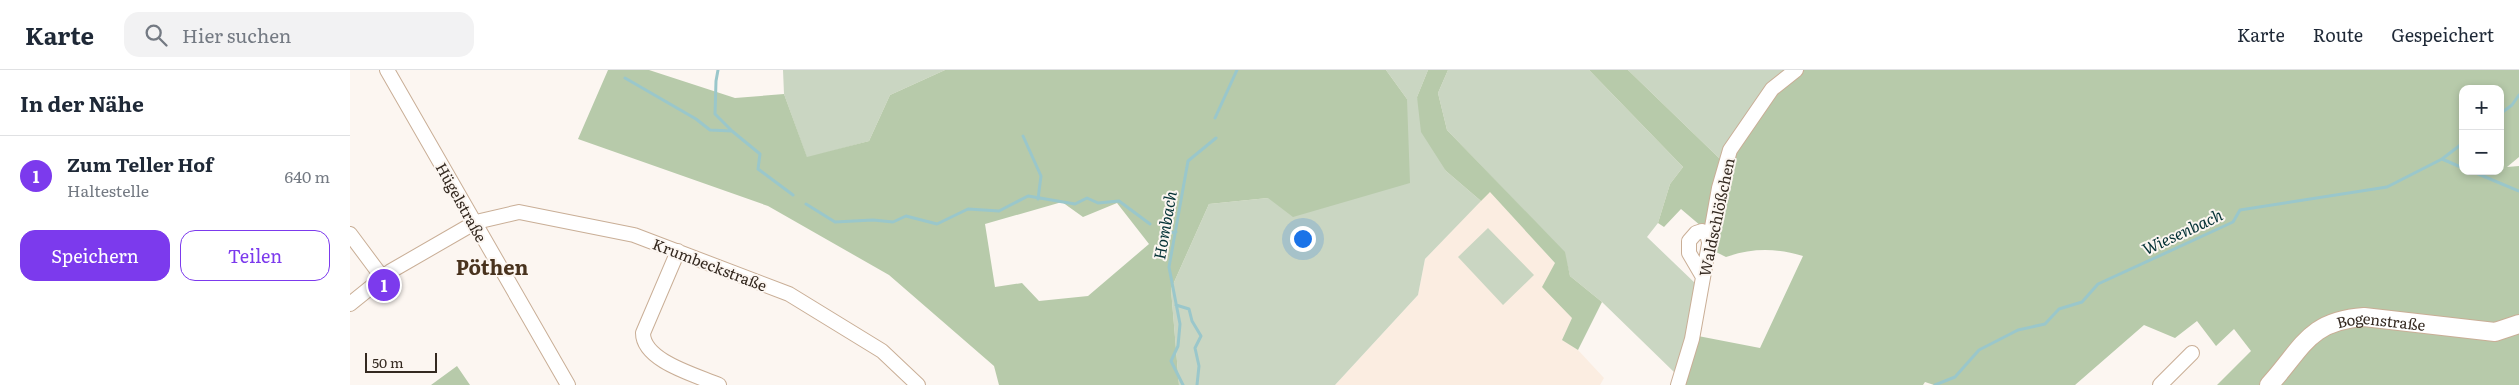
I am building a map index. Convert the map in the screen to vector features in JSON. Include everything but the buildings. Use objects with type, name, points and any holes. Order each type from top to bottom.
[{"type":"main road","name":"Bogenstraße","points":[[2269,385],[2311,335],[2329,323],[2346,318],[2364,317],[2495,332],[2519,324]]},
{"type":"street","name":"Hügelstraße","points":[[387,70],[568,385]]},
{"type":"street","name":"Waldschlößchen","points":[[1678,385],[1692,339],[1719,188],[1730,150],[1772,89],[1796,70]]},
{"type":"street","name":"Krumbeckstraße","points":[[350,304],[382,277],[476,222],[519,212],[634,235],[678,250],[789,294],[882,351],[918,385]]},
{"type":"street","points":[[1703,277],[1689,253],[1689,241],[1696,233],[1702,231],[1706,234],[1710,246]]},
{"type":"street","points":[[350,234],[382,277]]},
{"type":"street","points":[[678,250],[643,333],[643,341],[656,357],[719,385]]},
{"type":"street","points":[[2160,385],[2192,353]]},
{"type":"shaded area","points":[[1490,191],[1555,263],[1572,318],[1563,340],[1578,350],[1604,378],[1600,385],[1335,385],[1418,295],[1425,259]]},
{"type":"green space","points":[[608,70],[649,70],[735,98],[784,94],[807,157],[869,141],[890,95],[945,70],[1386,70],[1407,99],[1410,183],[1293,217],[1268,198],[1209,204],[1171,289],[1179,385],[999,385],[994,366],[889,275],[768,206],[578,139]],"holes":[[[1062,202],[1083,217],[1117,203],[1149,244],[1088,296],[1039,301],[1022,283],[995,287],[985,224]]]},
{"type":"green space","points":[[783,70],[945,70],[890,95],[869,141],[807,158],[784,94]]},
{"type":"green space","points":[[1386,70],[1428,70],[1417,97],[1446,171],[1481,201],[1425,259],[1418,295],[1335,385],[1179,385],[1171,289],[1209,204],[1268,198],[1407,99]]},
{"type":"green space","points":[[1428,70],[1448,70],[1438,93],[1447,130],[1565,252],[1570,276],[1602,302],[1578,350],[1562,340],[1572,318],[1542,287],[1555,263],[1490,192],[1481,201],[1446,171],[1421,132],[1417,97]]},
{"type":"green space","points":[[1448,70],[1589,70],[1683,167],[1670,184],[1658,223],[1647,237],[1697,285],[1688,331],[1675,373],[1602,302],[1570,276],[1564,252],[1447,130],[1438,93]]},
{"type":"green space","points":[[1589,70],[1628,70],[1720,159],[1708,232],[1681,209],[1664,227],[1658,223],[1670,184],[1683,167]]},
{"type":"green space","points":[[1628,70],[1788,70],[1727,145],[1720,159]]},
{"type":"green space","points":[[1804,70],[2519,70],[2519,157],[2507,167],[2519,166],[2519,385],[2217,385],[2251,351],[2234,329],[2216,346],[2197,321],[2175,338],[2144,325],[2075,385],[1934,385],[1925,382],[1923,385],[1685,385],[1698,336],[1760,348],[1803,256],[1774,250],[1745,252],[1726,257],[1716,252],[1736,152],[1784,83]]},
{"type":"green space","points":[[1488,228],[1534,275],[1503,305],[1458,257]]},
{"type":"green space","points":[[457,366],[470,385],[431,385]]},
{"type":"waterway","points":[[718,70],[715,114],[731,130]]},
{"type":"waterway","name":"Hombach","points":[[1215,118],[1237,70]]},
{"type":"waterway","points":[[625,78],[696,119],[710,130],[732,131],[760,154],[758,169],[793,195]]},
{"type":"waterway","points":[[2504,111],[2512,105],[2519,95]]},
{"type":"waterway","points":[[1023,136],[1041,176],[1038,199]]},
{"type":"waterway","name":"Hombach","points":[[1183,385],[1171,361],[1178,346],[1180,324],[1169,267],[1188,161],[1216,138]]},
{"type":"waterway","points":[[2442,159],[2459,146]]},
{"type":"waterway","name":"Wiesenbach","points":[[1935,385],[1955,377],[1979,350],[2018,330],[2045,324],[2059,309],[2082,302],[2098,284],[2233,222],[2240,210],[2387,187],[2442,159],[2459,166]]},
{"type":"waterway","name":"Wiesenbach","points":[[2481,175],[2519,191]]},
{"type":"waterway","points":[[806,204],[835,222],[873,220],[893,222],[906,216],[937,224],[968,209],[999,211],[1028,196],[1075,204],[1087,198],[1098,203],[1119,201],[1150,224]]},
{"type":"waterway","name":"Hombach","points":[[1167,233],[1176,232]]},
{"type":"waterway","points":[[1176,305],[1189,309],[1192,321],[1201,336],[1195,348],[1199,366],[1197,385]]},
{"type":"place","name":"Zum Teller Hof","points":[[384,285]]},
{"type":"district","name":"Pöthen","points":[[492,266]]}]
